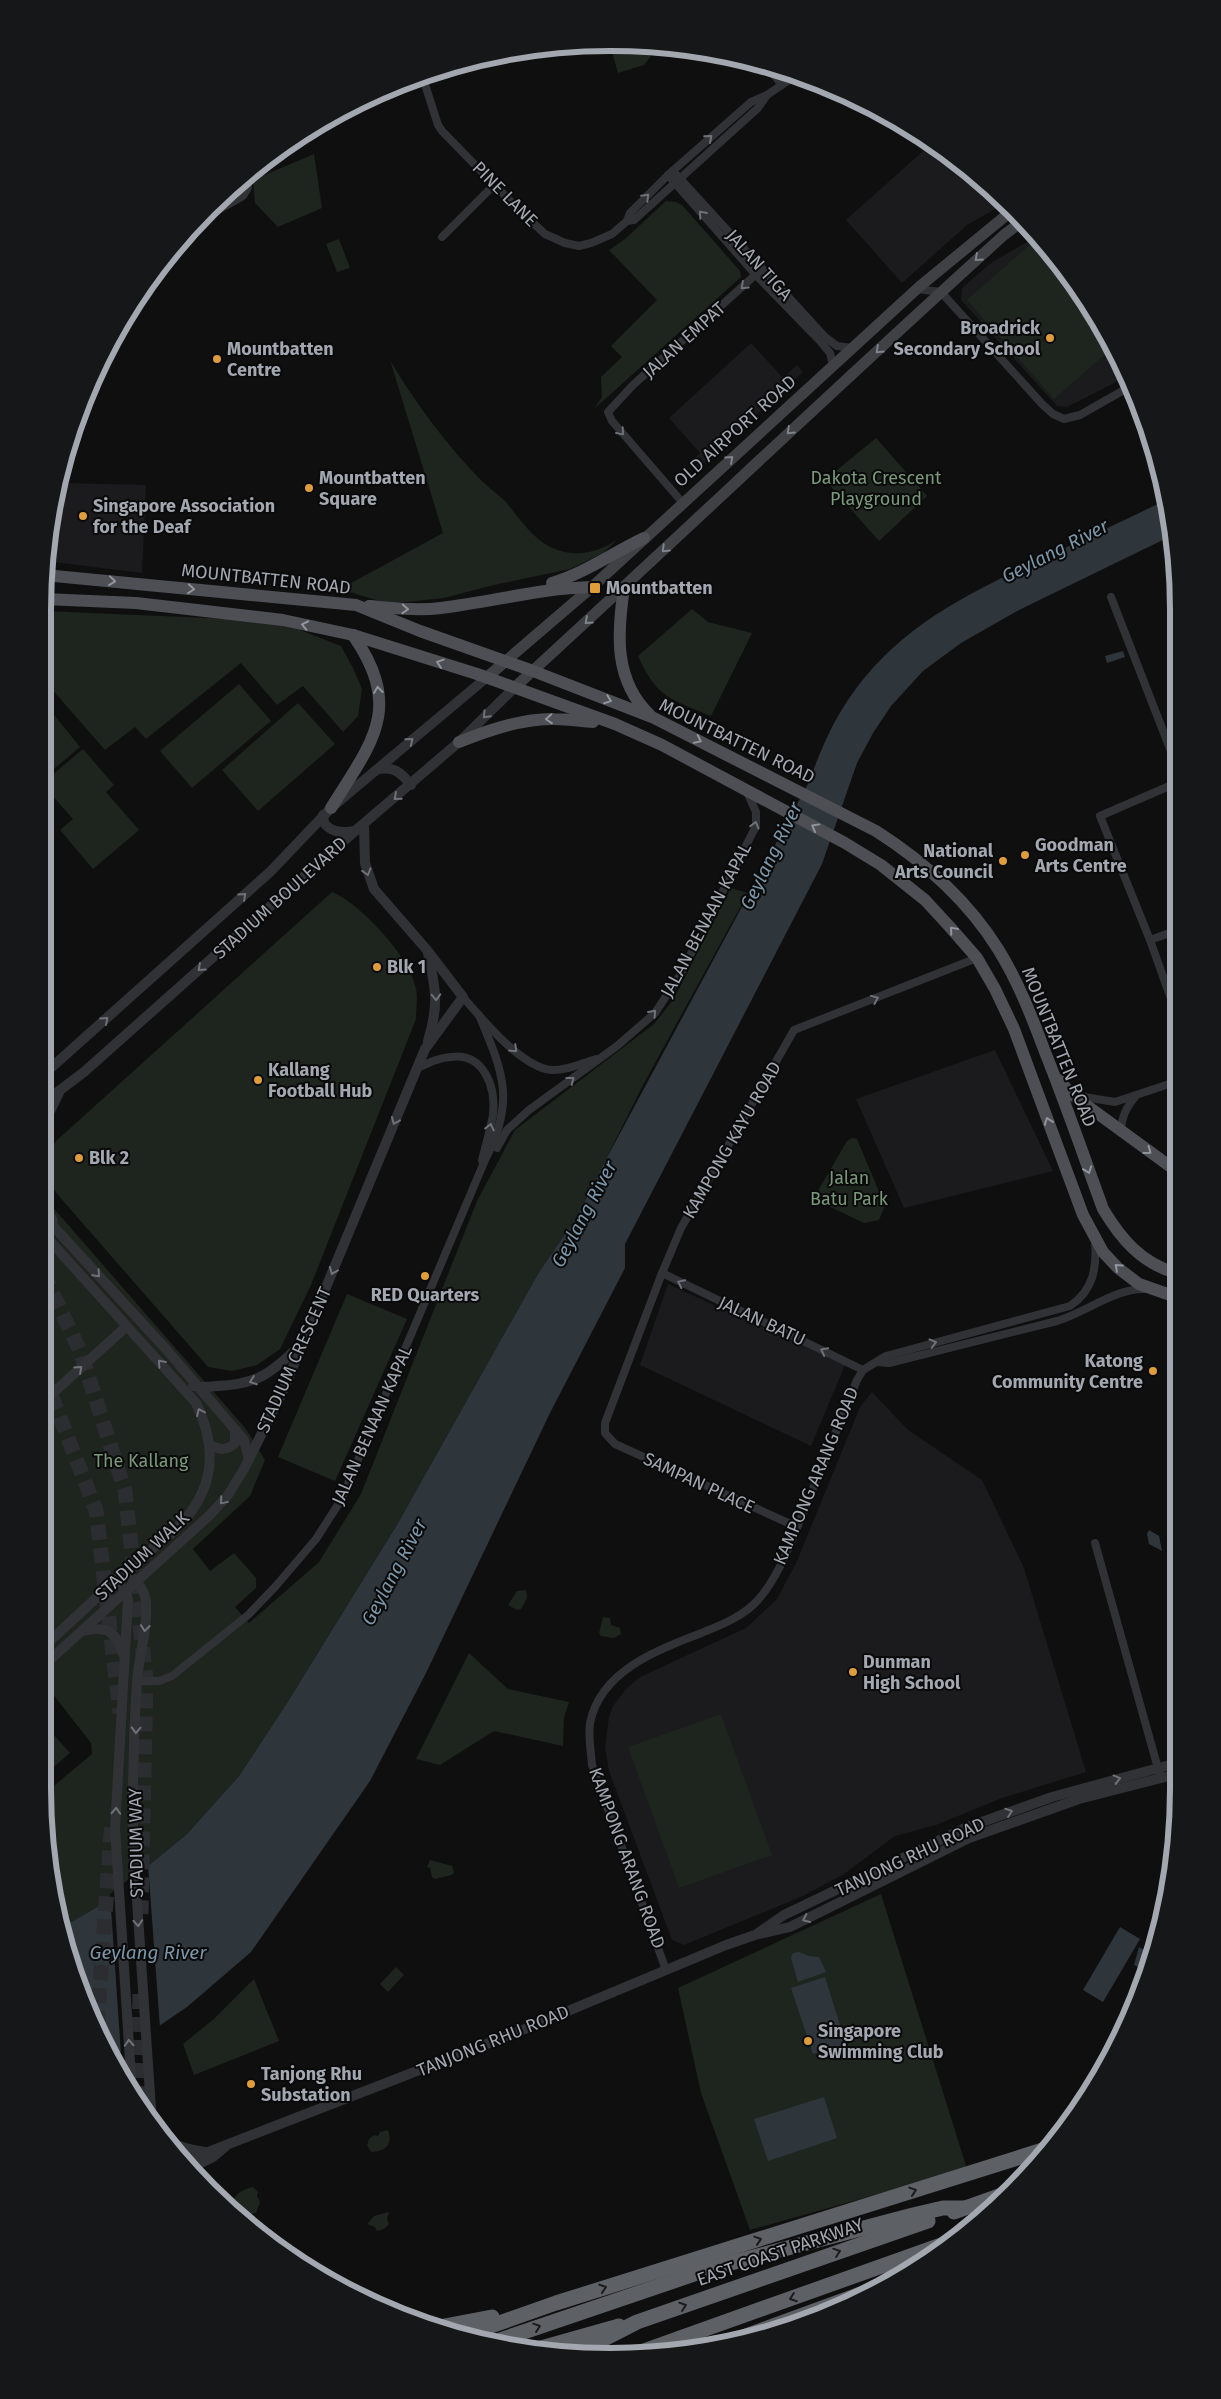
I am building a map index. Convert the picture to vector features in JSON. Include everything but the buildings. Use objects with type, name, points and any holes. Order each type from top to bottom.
[{"type":"highway","points":[[476,2331],[556,2303],[1035,2153]]},
{"type":"highway","name":"EAST COAST PARKWAY","points":[[583,2347],[637,2322],[990,2199]]},
{"type":"highway","points":[[506,2338],[712,2268],[943,2208],[964,2208]]},
{"type":"highway","points":[[658,2346],[924,2251]]},
{"type":"highway","points":[[451,2324],[556,2303]]},
{"type":"highway","points":[[551,2344],[600,2329],[637,2322]]},
{"type":"main road","name":"OLD AIRPORT ROAD","points":[[486,678],[592,586],[918,289],[1006,215]]},
{"type":"main road","name":"OLD AIRPORT ROAD","points":[[514,688],[941,292],[1016,226]]},
{"type":"main road","points":[[519,593],[568,578],[644,538]]},
{"type":"main road","name":"MOUNTBATTEN ROAD","points":[[52,576],[356,605],[654,718],[798,790],[896,843],[941,881],[968,909],[997,948],[1016,982],[1054,1074],[1103,1209],[1111,1224],[1132,1250],[1153,1265],[1170,1271]]},
{"type":"main road","points":[[356,605],[409,610],[441,608],[519,593],[592,586]]},
{"type":"main road","points":[[624,588],[619,655],[629,686],[639,704],[654,718]]},
{"type":"main road","name":"MOUNTBATTEN ROAD","points":[[51,599],[136,603],[283,620],[353,635],[486,678],[615,724],[662,745],[845,843],[880,865],[925,900],[977,958],[1014,1028],[1083,1215],[1094,1238],[1118,1268],[1149,1288],[1170,1295]]},
{"type":"main road","points":[[327,811],[374,737],[379,715],[376,677],[353,635]]},
{"type":"main road","points":[[459,742],[494,730],[552,718],[615,724]]},
{"type":"main road","points":[[1054,1074],[1071,1094],[1170,1166]]},
{"type":"street","points":[[775,76],[782,85]]},
{"type":"street","name":"PINE LANE","points":[[425,83],[438,125],[520,212],[546,234],[565,244],[579,246],[591,244],[612,234],[627,221],[630,213],[670,173],[751,102],[768,95],[788,81]]},
{"type":"street","name":"PINE LANE","points":[[627,221],[634,220],[677,179],[758,108],[768,95]]},
{"type":"street","name":"JALAN TIGA","points":[[670,173],[820,341],[830,353],[834,365]]},
{"type":"street","points":[[442,237],[495,184]]},
{"type":"street","points":[[224,207],[243,196],[248,185]]},
{"type":"street","name":"JALAN TIGA","points":[[759,272],[825,337],[837,346],[852,348]]},
{"type":"street","name":"JALAN EMPAT","points":[[682,502],[612,421],[608,412],[633,385],[759,272]]},
{"type":"street","points":[[918,289],[941,292],[1053,414],[1064,419],[1080,415],[1124,390]]},
{"type":"street","points":[[1112,597],[1170,749]]},
{"type":"street","name":"STADIUM BOULEVARD","points":[[51,1068],[271,871],[327,811],[486,678]]},
{"type":"street","name":"STADIUM BOULEVARD","points":[[51,1098],[60,1092],[355,831],[459,742],[514,688]]},
{"type":"street","points":[[372,772],[392,769],[402,773],[411,784]]},
{"type":"street","points":[[1170,786],[1100,816],[1150,940],[1170,996]]},
{"type":"street","name":"JALAN BENAAN KAPAL","points":[[480,1174],[508,1130],[529,1110],[602,1057],[655,1012],[680,975],[756,826],[756,812],[746,790]]},
{"type":"street","points":[[327,811],[324,823],[331,830],[340,832],[355,831]]},
{"type":"street","points":[[364,824],[365,863],[374,889],[427,950],[436,986],[436,1003],[426,1049]]},
{"type":"street","points":[[1150,940],[1170,933]]},
{"type":"street","name":"JALAN BENAAN KAPAL","points":[[427,950],[479,1015],[520,1056],[540,1068],[566,1069],[602,1057]]},
{"type":"street","name":"KAMPONG KAYU ROAD","points":[[605,1433],[605,1423],[681,1228],[794,1030],[977,958]]},
{"type":"street","name":"STADIUM CRESCENT","points":[[51,1659],[210,1515],[228,1495],[249,1460],[305,1341],[426,1049],[463,996]]},
{"type":"street","name":"JALAN BENAAN KAPAL","points":[[138,1681],[159,1681],[172,1676],[248,1615],[316,1539],[341,1500],[497,1137],[504,1092],[498,1060],[479,1015]]},
{"type":"street","points":[[51,1064],[70,1053]]},
{"type":"street","points":[[418,1068],[438,1059],[452,1056],[467,1058],[479,1064],[486,1072],[491,1084],[493,1114],[480,1174]]},
{"type":"street","points":[[1071,1094],[1115,1102],[1135,1097],[1170,1084]]},
{"type":"street","points":[[51,1109],[60,1092]]},
{"type":"street","points":[[1121,1130],[1126,1108],[1135,1097]]},
{"type":"street","points":[[51,1216],[64,1238]]},
{"type":"street","points":[[51,1224],[165,1348],[236,1430],[248,1448],[249,1460]]},
{"type":"street","name":"KAMPONG ARANG ROAD","points":[[666,1970],[592,1764],[589,1740],[597,1702],[608,1687],[631,1665],[655,1652],[720,1626],[757,1602],[782,1562],[858,1376],[863,1370],[886,1356],[1070,1306],[1086,1293],[1095,1271],[1094,1238]]},
{"type":"street","name":"STADIUM WALK","points":[[51,1242],[196,1403],[206,1425],[210,1445],[209,1471],[203,1492],[178,1528],[126,1571],[51,1639]]},
{"type":"street","name":"JALAN BATU","points":[[662,1273],[863,1370]]},
{"type":"street","name":"KAMPONG ARANG ROAD","points":[[877,1362],[889,1363],[1050,1323],[1076,1315],[1125,1290],[1149,1288]]},
{"type":"street","points":[[51,1395],[127,1326]]},
{"type":"street","points":[[180,1384],[197,1387],[242,1384],[259,1379],[276,1369],[305,1341]]},
{"type":"street","points":[[210,1445],[218,1449],[231,1447],[235,1443],[236,1430]]},
{"type":"street","name":"SAMPAN PLACE","points":[[605,1433],[614,1444],[797,1528]]},
{"type":"street","points":[[1095,1543],[1160,1773]]},
{"type":"street","name":"STADIUM WAY","points":[[126,1571],[143,1591],[146,1601],[146,1626],[138,1681],[133,1824],[151,2106]]},
{"type":"street","points":[[116,1580],[126,1591]]},
{"type":"street","name":"STADIUM WAY","points":[[126,1591],[127,1626],[115,1828],[131,2076]]},
{"type":"street","points":[[82,1631],[100,1628],[111,1632],[118,1641],[124,1657]]},
{"type":"street","name":"TANJONG RHU ROAD","points":[[1160,1773],[1170,1767]]},
{"type":"street","name":"TANJONG RHU ROAD","points":[[191,2158],[520,2031],[755,1935],[784,1915],[846,1887],[965,1828],[1052,1797],[1160,1773],[1170,1774]]},
{"type":"street","name":"TANJONG RHU ROAD","points":[[197,2165],[213,2157],[229,2144]]},
{"type":"street","points":[[180,2145],[205,2152]]},
{"type":"shaded area","points":[[925,149],[951,167],[998,207],[967,225],[902,283],[846,220]]},
{"type":"shaded area","name":"Broadrick Secondary School","points":[[1030,241],[1075,300],[1095,331],[1120,380],[1067,407],[1057,406],[961,300],[962,288],[992,262]]},
{"type":"shaded area","points":[[751,343],[783,378],[797,365],[803,372],[695,471],[688,464],[700,453],[669,418]]},
{"type":"shaded area","points":[[66,483],[146,485],[142,573],[53,562]]},
{"type":"shaded area","points":[[995,1050],[1053,1171],[904,1208],[856,1099]]},
{"type":"shaded area","points":[[668,1284],[845,1365],[811,1446],[640,1365]]},
{"type":"shaded area","name":"Dunman High School","points":[[872,1392],[908,1430],[982,1480],[1024,1568],[1086,1772],[1002,1798],[936,1825],[895,1836],[844,1874],[803,1896],[684,1945],[672,1940],[609,1771],[605,1747],[609,1717],[613,1706],[625,1690],[640,1677],[746,1628],[777,1599],[797,1561],[860,1407]]},
{"type":"green space","points":[[612,51],[650,52],[651,56],[644,65],[618,73]]},
{"type":"green space","points":[[314,154],[322,208],[278,227],[255,203],[253,181]]},
{"type":"green space","points":[[666,201],[682,205],[740,271],[741,277],[594,409],[602,397],[601,377],[622,357],[611,346],[657,300],[609,250],[625,239]]},
{"type":"green space","points":[[339,239],[350,268],[337,272],[326,244]]},
{"type":"green space","name":"Broadrick Secondary School","points":[[1032,243],[1075,300],[1107,353],[1054,399],[967,300]]},
{"type":"green space","points":[[390,360],[421,408],[445,439],[486,485],[506,502],[540,541],[563,552],[579,553],[602,548],[617,540],[603,553],[570,569],[444,598],[398,603],[379,601],[340,589],[443,533]]},
{"type":"green space","name":"Dakota Crescent Playground","points":[[876,438],[927,496],[879,541],[825,480]]},
{"type":"green space","points":[[692,609],[708,622],[752,633],[711,716],[675,701],[666,695],[652,681],[638,656]]},
{"type":"green space","points":[[51,611],[277,621],[341,646],[362,689],[358,716],[343,732],[303,686],[277,705],[241,663],[146,739],[135,727],[105,750],[51,688]]},
{"type":"green space","points":[[239,684],[271,721],[192,788],[160,751]]},
{"type":"green space","points":[[298,703],[335,744],[258,811],[222,770]]},
{"type":"green space","points":[[51,711],[80,747],[51,771]]},
{"type":"green space","points":[[83,749],[114,785],[106,792],[139,830],[93,869],[60,830],[73,819],[51,794],[51,776]]},
{"type":"green space","name":"The Kallang","points":[[731,888],[748,893],[643,1085],[577,1217],[539,1272],[398,1523],[287,1703],[239,1776],[187,1834],[99,1906],[68,1924],[56,1861],[52,1825],[51,1788],[92,1754],[91,1743],[51,1692],[51,1205],[246,1429],[265,1460],[250,1496],[193,1549],[210,1571],[234,1553],[256,1578],[256,1588],[235,1607],[249,1623],[319,1562],[361,1494],[477,1201],[515,1130],[654,1024],[673,1000]]},
{"type":"green space","name":"Kallang Football Hub","points":[[332,892],[356,907],[370,919],[395,948],[412,976],[416,989],[416,1019],[311,1285],[280,1349],[257,1365],[232,1371],[208,1367],[53,1188],[51,1184],[51,1150],[56,1141]]},
{"type":"green space","name":"Jalan Batu Park","points":[[852,1138],[857,1139],[885,1206],[879,1220],[864,1223],[824,1204],[818,1196],[819,1189],[847,1141]]},
{"type":"green space","points":[[347,1294],[407,1319],[335,1481],[278,1457]]},
{"type":"green space","points":[[526,1590],[527,1598],[521,1609],[517,1610],[508,1605],[517,1591]]},
{"type":"green space","points":[[603,1617],[610,1618],[611,1625],[620,1628],[621,1634],[614,1638],[601,1636],[599,1633]]},
{"type":"green space","points":[[469,1653],[508,1689],[569,1702],[564,1718],[563,1746],[494,1731],[440,1765],[416,1759]]},
{"type":"green space","points":[[721,1714],[772,1855],[679,1888],[628,1747]]},
{"type":"green space","points":[[51,1732],[70,1753],[51,1769]]},
{"type":"green space","points":[[430,1860],[452,1866],[454,1872],[452,1875],[435,1879],[432,1877],[430,1868],[427,1867]]},
{"type":"green space","name":"Singapore Swimming Club","points":[[881,1894],[967,2169],[750,2230],[701,2093],[678,1988]]},
{"type":"green space","points":[[396,1967],[404,1975],[388,1992],[380,1984]]},
{"type":"green space","points":[[254,1979],[279,2041],[194,2075],[183,2044],[215,2018]]},
{"type":"green space","points":[[388,2130],[390,2140],[387,2146],[384,2149],[371,2152],[367,2145],[369,2139],[374,2135],[378,2136],[380,2132]]},
{"type":"green space","points":[[253,2187],[258,2192],[257,2196],[260,2202],[256,2213],[249,2214],[234,2202],[238,2194]]},
{"type":"green space","points":[[389,2212],[387,2219],[389,2224],[384,2229],[377,2231],[375,2227],[367,2224],[374,2216]]},
{"type":"water","name":"Geylang River","points":[[1159,503],[1165,539],[1019,610],[961,643],[923,671],[891,706],[873,733],[857,763],[822,864],[625,1244],[625,1268],[550,1413],[426,1673],[370,1781],[251,1952],[187,2007],[118,2054],[94,2003],[68,1924],[99,1906],[187,1834],[239,1776],[287,1703],[398,1523],[539,1272],[577,1217],[604,1163],[809,782],[826,740],[848,700],[867,675],[910,633],[959,600]]},
{"type":"water","points":[[1123,651],[1125,657],[1107,663],[1105,656]]},
{"type":"water","points":[[1149,1530],[1159,1536],[1162,1551],[1149,1544],[1147,1534]]},
{"type":"water","points":[[1120,1927],[1140,1939],[1103,2002],[1083,1990]]},
{"type":"water","points":[[1139,1947],[1145,1951],[1140,1968],[1134,1965]]},
{"type":"water","points":[[799,1952],[819,1957],[826,1972],[798,1982],[791,1958],[793,1953]]},
{"type":"water","points":[[825,1977],[846,2044],[813,2054],[791,1988]]},
{"type":"water","points":[[824,2097],[837,2138],[768,2161],[754,2119]]},
{"type":"pier","points":[[148,1864],[160,2028],[121,2054],[110,1894]]},
{"type":"tunnel","points":[[51,1290],[81,1353],[125,1491],[146,1679],[141,1914]]},
{"type":"tunnel","points":[[51,1395],[96,1510],[120,1713]]},
{"type":"tunnel","points":[[98,2012],[112,1820]]},
{"type":"tunnel","points":[[138,2087],[140,1992]]},
{"type":"place","name":"Broadrick Secondary School","points":[[1050,338]]},
{"type":"place","name":"Mountbatten Centre","points":[[217,359]]},
{"type":"place","name":"Mountbatten Square","points":[[309,488]]},
{"type":"place","name":"Singapore Association for the Deaf","points":[[83,516]]},
{"type":"place","name":"Mountbatten","points":[[595,588]]},
{"type":"place","name":"Goodman Arts Centre","points":[[1025,855]]},
{"type":"place","name":"National Arts Council","points":[[1003,861]]},
{"type":"place","name":"Blk 1","points":[[377,967]]},
{"type":"place","name":"Kallang Football Hub","points":[[258,1080]]},
{"type":"place","name":"Blk 2","points":[[79,1158]]},
{"type":"place","name":"RED Quarters","points":[[425,1276]]},
{"type":"place","name":"Katong Community Centre","points":[[1153,1371]]},
{"type":"place","name":"Dunman High School","points":[[853,1672]]},
{"type":"place","name":"Singapore Swimming Club","points":[[808,2041]]},
{"type":"place","name":"Tanjong Rhu Substation","points":[[251,2084]]}]
